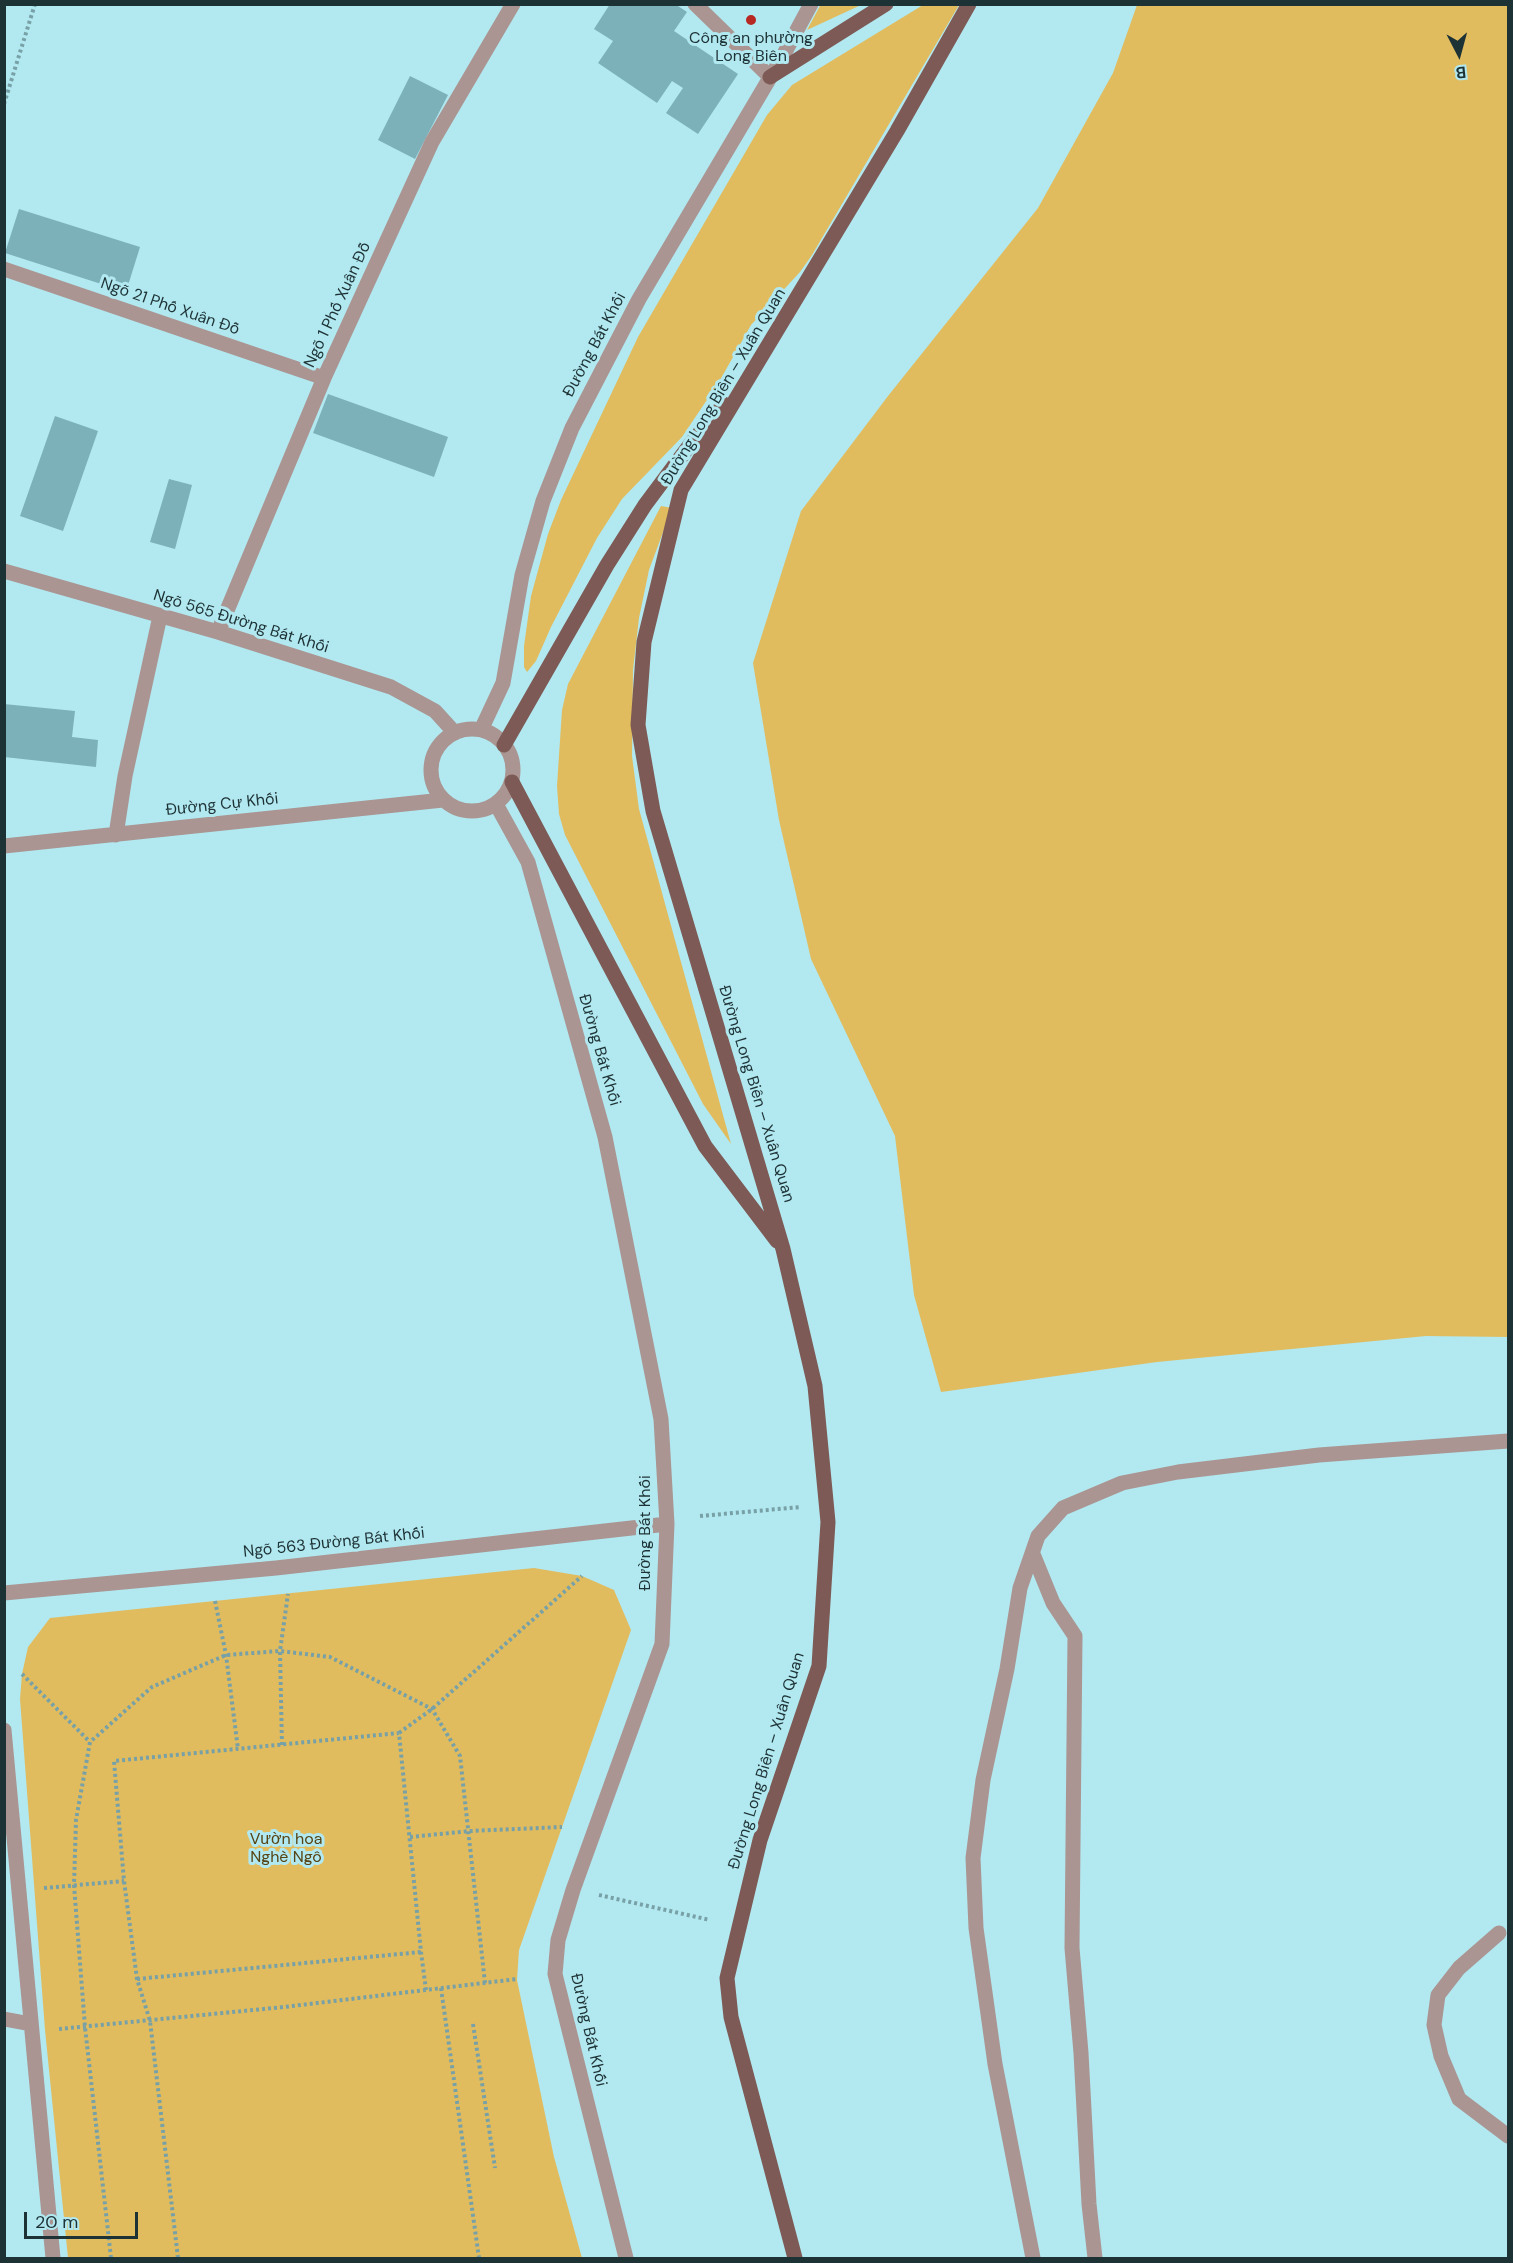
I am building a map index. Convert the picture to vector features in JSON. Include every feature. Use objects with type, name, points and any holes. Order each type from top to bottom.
[{"type":"main road","points":[[770,77],[886,4]]},
{"type":"main road","name":"Đường Long Biên – Xuân Quan","points":[[795,2259],[731,2018],[727,1978],[760,1839],[819,1666],[827,1511],[815,1386],[783,1250],[653,811],[638,725],[644,642],[681,489],[897,131],[969,4]]},
{"type":"main road","points":[[504,745],[607,565],[645,505],[692,442],[755,368]]},
{"type":"main road","points":[[512,782],[705,1146],[783,1250]]},
{"type":"street","name":"Ngõ 1 Phố Xuân Đỗ","points":[[218,632],[324,378],[432,142],[513,4]]},
{"type":"street","points":[[695,4],[770,77]]},
{"type":"street","name":"Đường Bát Khối","points":[[481,730],[503,683],[522,575],[543,501],[572,428],[639,299],[811,4]]},
{"type":"street","name":"Ngõ 21 Phố Xuân Đỗ","points":[[4,269],[324,378]]},
{"type":"street","name":"Ngõ 565 Đường Bát Khối","points":[[4,571],[218,632],[392,687],[435,711],[455,733]]},
{"type":"street","points":[[116,835],[125,776],[160,616]]},
{"type":"street","points":[[468,729],[481,730],[494,735],[512,756],[512,782],[496,804],[482,811],[465,811],[443,800],[432,780],[431,763],[435,751],[444,740],[468,729]]},
{"type":"street","name":"Đường Cự Khối","points":[[4,846],[443,800]]},
{"type":"street","name":"Đường Bát Khối","points":[[496,804],[528,862],[605,1137],[661,1419],[668,1524],[662,1644],[573,1890],[558,1940],[555,1974],[626,2259]]},
{"type":"street","points":[[1033,2259],[995,2064],[976,1928],[973,1858],[983,1780],[1007,1669],[1020,1588],[1038,1536],[1063,1508],[1122,1484],[1178,1472],[1319,1455],[1509,1441]]},
{"type":"street","name":"Ngõ 563 Đường Bát Khối","points":[[4,1593],[276,1568],[668,1524]]},
{"type":"street","points":[[1032,1554],[1053,1603],[1075,1636],[1072,1948],[1081,2053],[1089,2204],[1095,2259]]},
{"type":"street","points":[[4,1730],[53,2259]]},
{"type":"street","points":[[1499,1933],[1459,1968],[1438,1995],[1434,2025],[1441,2056],[1459,2099],[1509,2136]]},
{"type":"street","points":[[4,2019],[31,2024]]},
{"type":"path","points":[[4,104],[34,4]]},
{"type":"path","points":[[700,1516],[802,1507]]},
{"type":"path","points":[[178,2259],[150,2021],[137,1979],[124,1881],[114,1761],[399,1733],[432,1709],[582,1576]]},
{"type":"path","points":[[282,1745],[280,1651],[288,1593]]},
{"type":"path","points":[[215,1600],[226,1655],[238,1749]]},
{"type":"path","points":[[111,2259],[85,2027],[74,1885],[76,1820],[90,1742],[152,1687],[226,1655],[280,1651],[330,1657],[432,1709],[460,1756],[485,1983]]},
{"type":"path","points":[[22,1674],[90,1742]]},
{"type":"path","points":[[399,1733],[420,1952],[426,1990]]},
{"type":"path","points":[[410,1838],[470,1831],[562,1827]]},
{"type":"path","points":[[35,1888],[124,1881]]},
{"type":"path","points":[[598,1895],[710,1920]]},
{"type":"path","points":[[137,1979],[420,1952]]},
{"type":"path","points":[[31,2024],[45,2030],[85,2027],[517,1980]]},
{"type":"path","points":[[441,1988],[479,2259]]},
{"type":"path","points":[[473,2024],[495,2168]]},
{"type":"green space","points":[[821,4],[861,4],[861,5],[807,30]]},
{"type":"green space","points":[[923,5],[959,5],[812,255],[800,272],[751,325],[719,382],[682,437],[622,499],[597,538],[536,661],[527,672],[524,667],[524,646],[531,596],[548,534],[561,500],[638,337],[767,115],[792,85]]},
{"type":"green space","points":[[1137,5],[1508,5],[1508,1337],[1426,1336],[1157,1362],[941,1392],[914,1295],[895,1136],[811,959],[779,820],[753,663],[801,511],[888,396],[1038,208],[1113,73]]},
{"type":"green space","points":[[661,506],[672,508],[649,570],[639,618],[633,670],[632,756],[639,809],[731,1144],[703,1104],[565,835],[559,814],[557,786],[562,710],[568,684]]},
{"type":"green space","name":"Vườn hoa Nghè Ngô","points":[[534,1568],[582,1576],[614,1590],[631,1630],[519,1950],[517,1980],[554,2157],[582,2258],[68,2258],[45,2030],[20,1699],[22,1674],[28,1647],[50,1618]]},
{"type":"building","points":[[610,4],[675,4],[687,12],[674,31],[738,74],[698,134],[666,113],[683,88],[672,81],[657,103],[598,63],[613,41],[594,29]]},
{"type":"building","points":[[410,76],[448,95],[415,159],[378,140]]},
{"type":"building","points":[[19,209],[140,247],[126,292],[5,253]]},
{"type":"building","points":[[328,394],[448,437],[434,477],[313,433]]},
{"type":"building","points":[[55,416],[98,431],[63,531],[20,516]]},
{"type":"building","points":[[169,479],[192,485],[175,549],[150,542]]},
{"type":"building","points":[[4,704],[75,711],[72,737],[98,740],[96,767],[4,757]]},
{"type":"place","name":"Công an phường Long Biên","points":[[751,20]]}]
